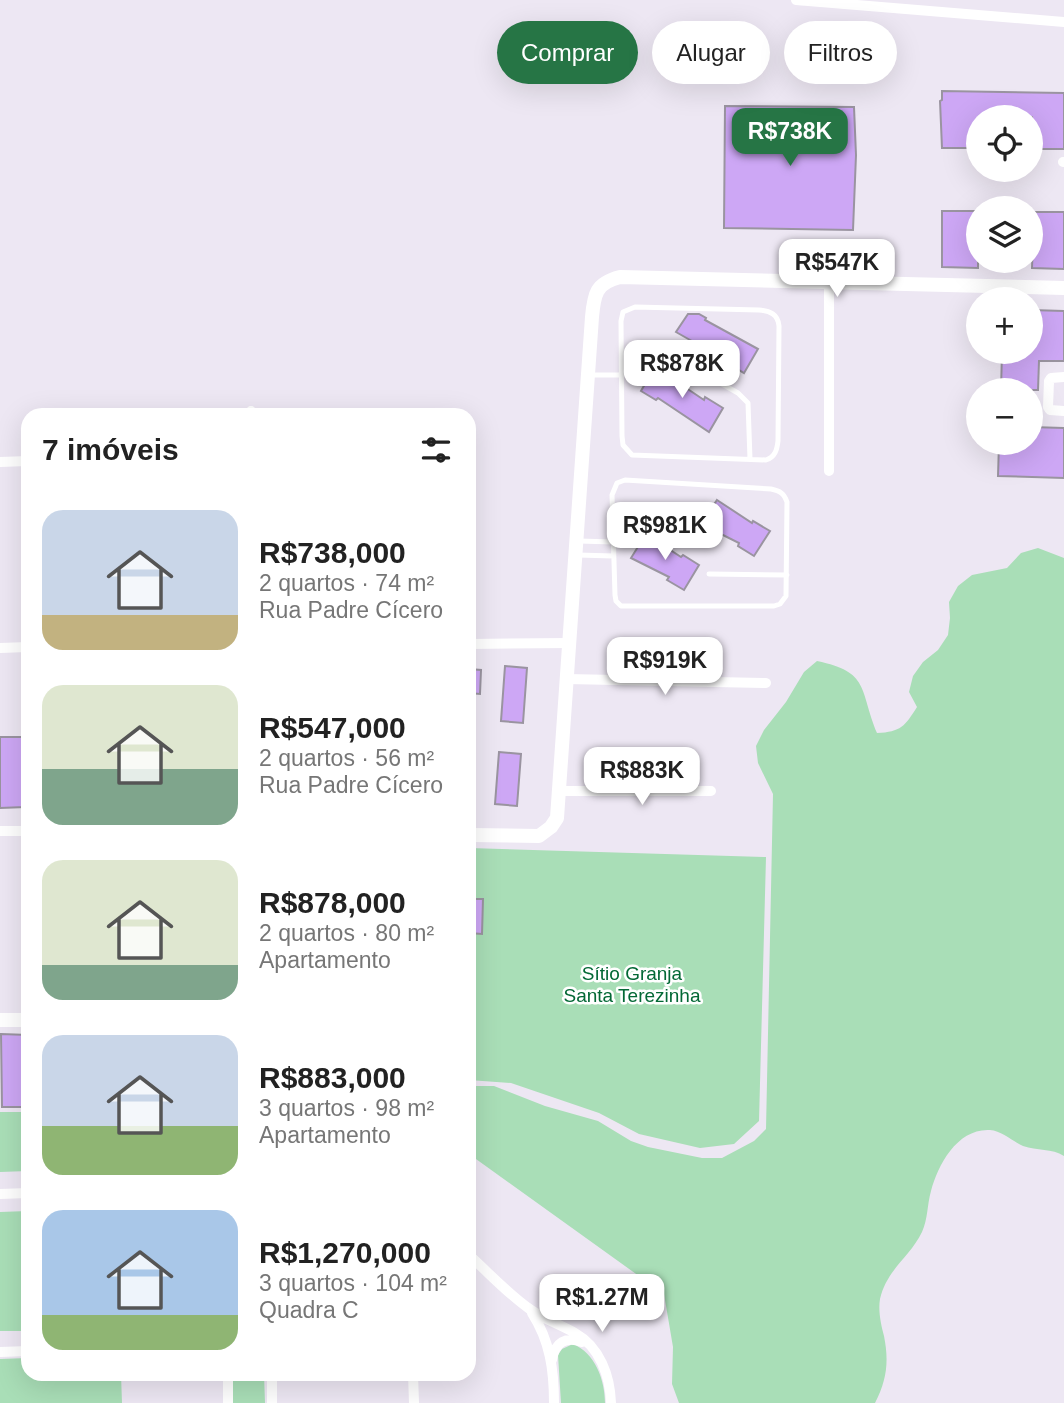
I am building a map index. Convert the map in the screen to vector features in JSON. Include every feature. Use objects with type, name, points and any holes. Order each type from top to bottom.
[{"type":"street","points":[[796,0],[1064,22]]},
{"type":"street","points":[[476,835],[539,836],[551,827],[557,818],[594,302],[598,289],[606,281],[620,277],[1064,288]]},
{"type":"street","points":[[829,281],[829,471]]},
{"type":"street","points":[[1064,377],[1051,378],[1049,381],[1048,407],[1050,410],[1064,411]]},
{"type":"street","points":[[0,462],[21,461]]},
{"type":"street","points":[[476,644],[569,643]]},
{"type":"street","points":[[0,648],[21,647]]},
{"type":"street","points":[[566,679],[766,683]]},
{"type":"street","points":[[558,791],[711,790]]},
{"type":"street","points":[[0,831],[21,831]]},
{"type":"street","points":[[0,1020],[21,1020]]},
{"type":"street","points":[[0,1194],[21,1194]]},
{"type":"street","points":[[476,1261],[531,1310],[578,1334],[591,1346],[609,1381],[611,1403]]},
{"type":"street","points":[[531,1310],[543,1330],[552,1361],[554,1403]]},
{"type":"street","points":[[552,1361],[558,1345],[567,1339],[591,1346]]},
{"type":"street","points":[[0,1352],[21,1351]]},
{"type":"street","points":[[228,1381],[228,1403]]},
{"type":"street","points":[[272,1381],[272,1403]]},
{"type":"street","points":[[413,1381],[414,1403]]},
{"type":"lane","points":[[629,308],[759,310],[774,314],[779,326],[777,449],[771,458],[766,460],[750,459],[632,455],[623,445],[623,312],[629,308]]},
{"type":"lane","points":[[588,375],[621,375]]},
{"type":"lane","points":[[706,375],[738,393],[748,403],[750,459]]},
{"type":"lane","points":[[625,480],[771,489],[785,495],[787,502],[786,596],[780,604],[774,606],[621,606],[616,601],[613,542],[612,495],[617,483],[625,480]]},
{"type":"lane","points":[[576,548],[613,542]]},
{"type":"lane","points":[[576,548],[613,556]]},
{"type":"lane","points":[[709,574],[787,575]]},
{"type":"green space","points":[[1038,548],[1064,558],[1064,1156],[1023,1146],[990,1130],[968,1135],[959,1141],[944,1159],[934,1181],[922,1232],[893,1271],[880,1299],[887,1362],[875,1403],[679,1403],[672,1384],[673,1347],[664,1294],[476,1159],[476,1086],[494,1086],[545,1106],[598,1121],[631,1141],[648,1147],[702,1158],[722,1158],[754,1141],[766,1129],[773,794],[758,763],[756,746],[804,672],[817,661],[834,665],[855,677],[864,694],[877,733],[902,727],[917,707],[909,692],[913,676],[923,662],[938,650],[948,635],[949,602],[958,586],[972,575],[1007,568],[1021,553]]},
{"type":"green space","name":"Sítio Granja Santa Terezinha","points":[[476,848],[766,857],[759,1121],[734,1144],[700,1148],[639,1134],[599,1113],[511,1083],[476,1080]]},
{"type":"green space","points":[[0,1112],[21,1112],[21,1171],[0,1172]]},
{"type":"green space","points":[[21,1211],[21,1331],[0,1331],[0,1212]]},
{"type":"green space","points":[[573,1344],[587,1354],[597,1368],[605,1403],[561,1403],[558,1355],[562,1349]]},
{"type":"green space","points":[[21,1358],[21,1381],[121,1381],[122,1403],[0,1403],[0,1359]]},
{"type":"green space","points":[[228,1381],[264,1381],[265,1403],[228,1403]]},
{"type":"building","points":[[942,91],[1064,93],[1064,149],[1043,149],[1043,105],[966,105],[966,148],[942,148]]},
{"type":"building","points":[[725,106],[854,107],[856,155],[853,230],[724,228]]},
{"type":"building","points":[[942,211],[966,211],[966,268],[942,267]]},
{"type":"building","points":[[1043,212],[1064,212],[1064,269],[1043,268]]},
{"type":"building","points":[[1043,310],[1064,311],[1064,361],[1043,361]]},
{"type":"building","points":[[688,314],[699,314],[758,349],[744,373],[676,332]]},
{"type":"building","points":[[1002,364],[1039,364],[1038,378],[1001,378]]},
{"type":"building","points":[[655,367],[704,400],[705,397],[723,408],[709,432],[658,398],[656,400],[641,391]]},
{"type":"building","points":[[1043,427],[1064,428],[1064,478],[998,476],[999,455],[1043,455]]},
{"type":"building","points":[[717,500],[752,523],[753,521],[770,531],[754,556],[738,546],[739,543],[701,524]]},
{"type":"building","points":[[646,534],[681,557],[683,555],[699,565],[684,590],[667,580],[669,577],[631,558]]},
{"type":"building","points":[[505,666],[527,668],[523,723],[501,721]]},
{"type":"building","points":[[476,670],[481,670],[480,694],[476,694]]},
{"type":"building","points":[[0,737],[21,737],[21,807],[0,808]]},
{"type":"building","points":[[499,752],[521,754],[517,806],[495,804]]},
{"type":"building","points":[[476,899],[483,899],[482,934],[476,934]]},
{"type":"building","points":[[1,1034],[21,1035],[21,1107],[2,1107]]}]
